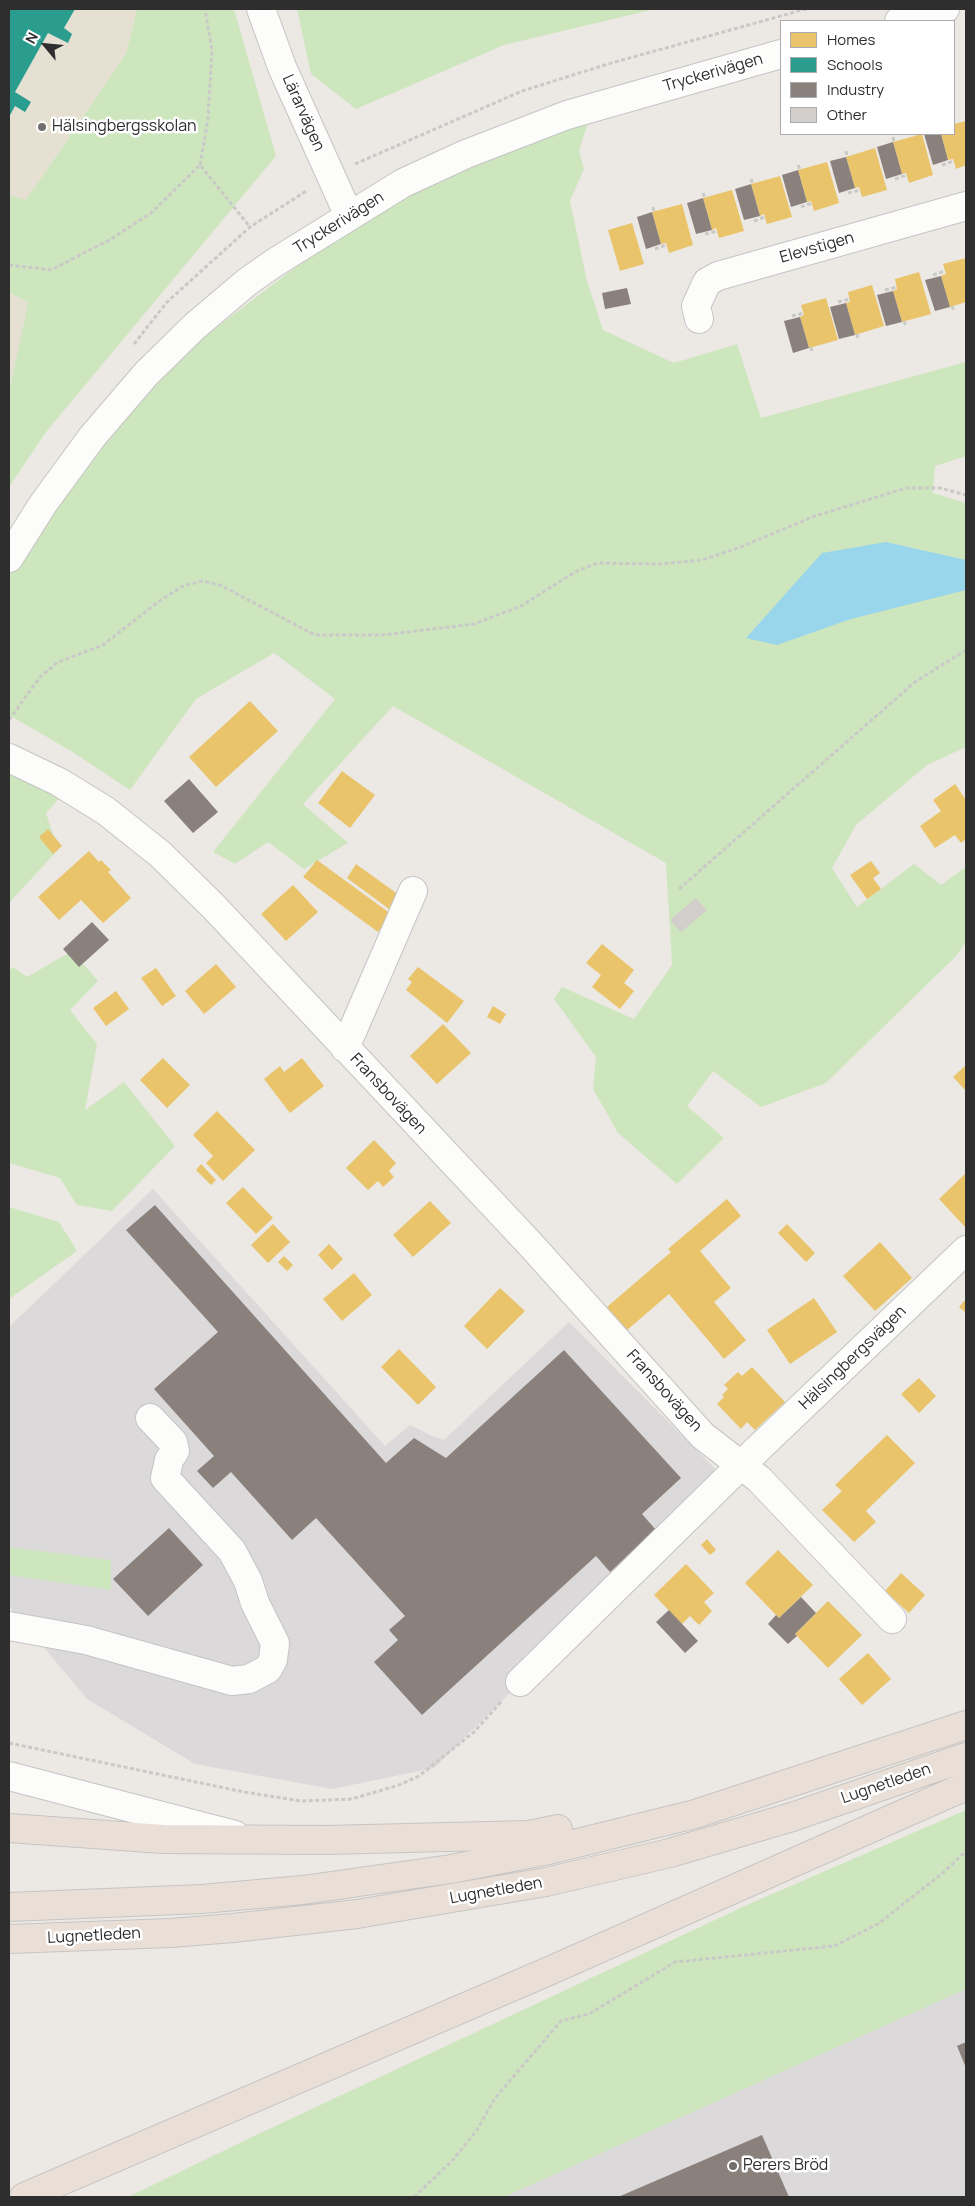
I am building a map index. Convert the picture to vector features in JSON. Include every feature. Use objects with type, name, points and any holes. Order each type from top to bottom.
[{"type":"highway","points":[[9,1828],[163,1839],[412,1839],[529,1835],[638,1812],[900,1746],[966,1725]]},
{"type":"highway","name":"Lugnetleden","points":[[9,1907],[202,1899],[302,1890],[451,1869],[549,1850],[687,1816],[788,1785],[900,1746]]},
{"type":"highway","name":"Lugnetleden","points":[[9,1939],[171,1933],[252,1926],[375,1912],[546,1882],[670,1853],[773,1822],[966,1757]]},
{"type":"highway","points":[[24,2197],[549,1971],[966,1786]]},
{"type":"street","name":"Lärarvägen","points":[[261,9],[282,67],[349,216]]},
{"type":"street","points":[[903,20],[945,9]]},
{"type":"street","name":"Tryckerivägen","points":[[9,558],[43,504],[92,437],[146,374],[195,326],[248,282],[349,216],[427,171],[524,130],[567,115],[780,54]]},
{"type":"street","name":"Elevstigen","points":[[699,319],[696,306],[707,282],[718,276],[966,206]]},
{"type":"street","name":"Fransbovägen","points":[[9,758],[59,782],[106,811],[160,854],[214,907],[531,1245],[703,1436],[740,1466]]},
{"type":"street","points":[[345,1048],[413,891]]},
{"type":"street","name":"Hälsingbergsvägen","points":[[520,1682],[740,1466],[966,1250]]},
{"type":"street","points":[[9,1626],[86,1640],[232,1681],[249,1679],[268,1669],[273,1660],[275,1643],[255,1603],[248,1581],[232,1551],[165,1478],[169,1460],[174,1451],[173,1442],[150,1418]]},
{"type":"street","points":[[740,1466],[759,1479],[892,1619]]},
{"type":"street","points":[[9,1776],[250,1839]]},
{"type":"path","points":[[9,265],[51,270],[111,239],[151,213],[200,166],[208,119],[212,50],[205,9]]},
{"type":"path","points":[[846,151],[848,156]]},
{"type":"path","points":[[942,165],[952,161]]},
{"type":"path","points":[[798,165],[800,170]]},
{"type":"path","points":[[200,166],[250,227]]},
{"type":"path","points":[[895,179],[905,175]]},
{"type":"path","points":[[751,179],[753,184]]},
{"type":"path","points":[[848,193],[858,189]]},
{"type":"path","points":[[703,193],[705,198]]},
{"type":"path","points":[[801,207],[810,203]]},
{"type":"path","points":[[653,207],[654,212]]},
{"type":"path","points":[[754,220],[763,217]]},
{"type":"path","points":[[706,234],[715,231]]},
{"type":"path","points":[[655,249],[665,245]]},
{"type":"path","points":[[934,275],[943,273]]},
{"type":"path","points":[[885,290],[895,288]]},
{"type":"path","points":[[838,302],[848,300]]},
{"type":"path","points":[[952,306],[954,311]]},
{"type":"path","points":[[792,316],[802,314]]},
{"type":"path","points":[[904,321],[906,326]]},
{"type":"path","points":[[857,334],[858,339]]},
{"type":"path","points":[[811,348],[812,352]]},
{"type":"path","points":[[9,720],[40,677],[58,662],[103,645],[162,599],[183,586],[202,581],[220,586],[315,635],[384,635],[474,624],[520,606],[575,572],[597,563],[659,564],[702,560],[738,548],[815,516],[906,488],[940,488],[966,495]]},
{"type":"path","points":[[679,889],[915,682],[966,650]]},
{"type":"path","points":[[9,1743],[253,1794],[301,1801],[352,1799],[398,1785],[419,1776],[474,1732],[520,1682]]},
{"type":"path","points":[[414,2197],[452,2161],[477,2130],[495,2098],[561,2021],[589,2014],[675,1962],[834,1946],[878,1924],[944,1872],[966,1851]]},
{"type":"shaded area","name":"Hälsingbergsskolan","points":[[9,9],[137,9],[126,54],[9,225]]},
{"type":"shaded area","points":[[9,292],[28,303],[9,392]]},
{"type":"shaded area","points":[[153,1189],[385,1446],[410,1425],[444,1440],[569,1322],[725,1479],[434,1768],[332,1789],[195,1764],[87,1699],[9,1606],[9,1327]]},
{"type":"shaded area","points":[[966,1989],[966,2197],[502,2197]]},
{"type":"green space","points":[[137,9],[234,9],[276,156],[46,432],[9,487],[9,392],[28,303],[9,292],[9,195],[26,200],[126,54]]},
{"type":"green space","points":[[297,9],[655,9],[504,45],[356,109],[311,74]]},
{"type":"green space","points":[[590,117],[579,150],[584,169],[570,201],[587,281],[603,330],[674,363],[737,344],[761,418],[966,362],[966,456],[935,466],[933,493],[966,503],[966,747],[927,765],[856,825],[832,868],[857,907],[914,864],[941,885],[966,867],[966,942],[955,957],[826,1083],[761,1107],[713,1071],[687,1106],[724,1138],[677,1184],[618,1133],[593,1089],[596,1057],[554,999],[562,987],[634,1019],[672,965],[666,863],[393,706],[303,804],[348,843],[304,869],[268,842],[235,864],[213,852],[335,699],[274,653],[196,699],[130,790],[71,751],[9,715],[9,567],[87,461],[178,357],[344,230],[431,183]]},
{"type":"green space","points":[[9,765],[65,792],[46,813],[58,850],[9,903]]},
{"type":"green space","points":[[72,951],[98,981],[70,1010],[97,1044],[85,1110],[124,1082],[175,1146],[112,1211],[77,1205],[60,1178],[9,1163],[9,971],[13,967],[27,977]]},
{"type":"green space","points":[[9,1207],[59,1222],[77,1251],[9,1299]]},
{"type":"green space","points":[[9,1547],[111,1560],[111,1590],[9,1575]]},
{"type":"green space","points":[[966,1810],[966,1989],[504,2197],[128,2197],[749,1904]]},
{"type":"water","points":[[886,542],[966,560],[966,590],[851,619],[777,645],[746,638],[822,553]]},
{"type":"building: Homes","points":[[966,121],[966,165],[956,169],[953,159],[948,160],[941,135],[955,135],[955,124]]},
{"type":"building: Homes","points":[[922,135],[933,175],[909,183],[906,173],[902,174],[893,142]]},
{"type":"building: Homes","points":[[875,148],[887,190],[862,197],[859,187],[855,188],[846,157]]},
{"type":"building: Homes","points":[[827,162],[839,203],[814,211],[811,201],[807,202],[798,170]]},
{"type":"building: Homes","points":[[780,176],[792,217],[767,224],[764,214],[760,216],[751,184]]},
{"type":"building: Homes","points":[[732,190],[744,231],[719,238],[716,228],[712,230],[703,198]]},
{"type":"building: Homes","points":[[682,204],[693,245],[669,253],[666,243],[661,244],[652,212]]},
{"type":"building: Homes","points":[[632,223],[644,264],[620,271],[608,230]]},
{"type":"building: Homes","points":[[966,258],[966,302],[950,307],[941,276],[946,274],[943,264]]},
{"type":"building: Homes","points":[[919,272],[931,314],[902,322],[893,291],[897,289],[895,279]]},
{"type":"building: Homes","points":[[872,285],[884,326],[855,335],[846,303],[850,302],[848,292]]},
{"type":"building: Homes","points":[[826,298],[838,340],[809,348],[800,317],[804,315],[801,305]]},
{"type":"building: Homes","points":[[250,701],[278,731],[216,787],[189,757]]},
{"type":"building: Homes","points":[[342,771],[375,795],[350,828],[318,803]]},
{"type":"building: Homes","points":[[955,784],[966,800],[966,839],[961,843],[955,835],[935,848],[920,826],[941,811],[933,800]]},
{"type":"building: Homes","points":[[48,829],[62,846],[53,854],[39,837]]},
{"type":"building: Homes","points":[[89,851],[99,862],[101,860],[111,870],[108,872],[131,898],[103,923],[81,900],[59,920],[38,897]]},
{"type":"building: Homes","points":[[317,860],[391,914],[378,932],[303,877]]},
{"type":"building: Homes","points":[[871,861],[880,873],[873,878],[881,889],[867,899],[850,875]]},
{"type":"building: Homes","points":[[356,864],[399,895],[389,909],[347,878]]},
{"type":"building: Homes","points":[[293,885],[318,912],[286,941],[261,914]]},
{"type":"building: Homes","points":[[602,944],[634,970],[624,983],[634,991],[620,1009],[592,987],[601,975],[586,963]]},
{"type":"building: Homes","points":[[216,964],[236,987],[204,1014],[185,991]]},
{"type":"building: Homes","points":[[418,967],[464,1001],[447,1023],[406,990],[412,982],[408,979]]},
{"type":"building: Homes","points":[[156,968],[176,996],[162,1006],[141,978]]},
{"type":"building: Homes","points":[[116,991],[129,1009],[106,1026],[93,1008]]},
{"type":"building: Homes","points":[[493,1006],[506,1014],[500,1024],[487,1017]]},
{"type":"building: Homes","points":[[443,1024],[471,1053],[437,1084],[410,1056]]},
{"type":"building: Homes","points":[[163,1058],[190,1085],[167,1108],[140,1080]]},
{"type":"building: Homes","points":[[302,1058],[324,1086],[290,1113],[264,1079],[280,1066],[284,1072]]},
{"type":"building: Homes","points":[[966,1065],[966,1091],[953,1077]]},
{"type":"building: Homes","points":[[217,1111],[255,1150],[223,1181],[206,1163],[213,1156],[193,1135]]},
{"type":"building: Homes","points":[[374,1140],[396,1163],[389,1171],[394,1177],[383,1187],[378,1181],[368,1190],[346,1168]]},
{"type":"building: Homes","points":[[201,1164],[216,1180],[211,1185],[196,1170]]},
{"type":"building: Homes","points":[[966,1173],[966,1228],[939,1199]]},
{"type":"building: Homes","points":[[243,1187],[273,1218],[256,1234],[226,1203]]},
{"type":"building: Homes","points":[[727,1199],[741,1216],[700,1251],[731,1288],[714,1302],[746,1340],[724,1359],[669,1294],[627,1330],[607,1307],[671,1252],[668,1249]]},
{"type":"building: Homes","points":[[430,1201],[451,1223],[413,1257],[393,1235]]},
{"type":"building: Homes","points":[[273,1224],[290,1242],[268,1263],[251,1245]]},
{"type":"building: Homes","points":[[787,1224],[815,1253],[806,1262],[778,1233]]},
{"type":"building: Homes","points":[[880,1242],[912,1278],[875,1311],[843,1276]]},
{"type":"building: Homes","points":[[329,1244],[343,1259],[332,1270],[318,1255]]},
{"type":"building: Homes","points":[[284,1256],[293,1265],[287,1271],[278,1262]]},
{"type":"building: Homes","points":[[354,1273],[372,1295],[342,1321],[323,1299]]},
{"type":"building: Homes","points":[[500,1288],[525,1311],[487,1349],[464,1326]]},
{"type":"building: Homes","points":[[814,1298],[837,1332],[790,1364],[767,1330]]},
{"type":"building: Homes","points":[[966,1299],[966,1313],[959,1307]]},
{"type":"building: Homes","points":[[399,1349],[436,1387],[418,1405],[381,1367]]},
{"type":"building: Homes","points":[[752,1367],[785,1402],[755,1430],[747,1422],[741,1429],[717,1404],[724,1397],[722,1395],[728,1389],[724,1385],[738,1372],[742,1376]]},
{"type":"building: Homes","points":[[919,1378],[936,1396],[919,1413],[901,1394]]},
{"type":"building: Homes","points":[[887,1435],[915,1463],[866,1511],[876,1522],[854,1542],[822,1510],[842,1491],[835,1485]]},
{"type":"building: Homes","points":[[707,1539],[716,1550],[710,1555],[701,1545]]},
{"type":"building: Homes","points":[[778,1550],[813,1585],[779,1618],[745,1583]]},
{"type":"building: Homes","points":[[686,1564],[714,1593],[704,1602],[712,1611],[699,1625],[690,1616],[682,1624],[654,1595]]},
{"type":"building: Homes","points":[[901,1573],[925,1595],[909,1613],[885,1591]]},
{"type":"building: Homes","points":[[828,1601],[862,1635],[828,1668],[795,1634]]},
{"type":"building: Homes","points":[[868,1653],[891,1679],[862,1705],[839,1679]]},
{"type":"building: Schools","points":[[9,9],[75,9],[64,28],[72,34],[68,43],[48,33],[15,92],[31,102],[25,112],[15,106],[9,117]]},
{"type":"building: Industry","points":[[924,135],[941,135],[948,160],[933,165]]},
{"type":"building: Industry","points":[[893,142],[902,174],[886,179],[877,147]]},
{"type":"building: Industry","points":[[846,157],[855,188],[839,193],[830,161]]},
{"type":"building: Industry","points":[[798,170],[807,202],[791,207],[782,175]]},
{"type":"building: Industry","points":[[751,184],[760,216],[744,220],[735,189]]},
{"type":"building: Industry","points":[[703,198],[712,230],[696,234],[687,203]]},
{"type":"building: Industry","points":[[652,212],[661,244],[646,249],[637,217]]},
{"type":"building: Industry","points":[[941,276],[950,307],[935,311],[925,280]]},
{"type":"building: Industry","points":[[627,288],[631,304],[605,309],[602,293]]},
{"type":"building: Industry","points":[[893,291],[902,322],[886,326],[877,295]]},
{"type":"building: Industry","points":[[846,303],[855,335],[839,339],[830,307]]},
{"type":"building: Industry","points":[[800,317],[809,348],[793,353],[784,321]]},
{"type":"building: Industry","points":[[189,779],[218,812],[193,833],[164,801]]},
{"type":"building: Industry","points":[[92,922],[109,940],[79,967],[63,949]]},
{"type":"building: Industry","points":[[155,1205],[386,1463],[414,1438],[446,1458],[564,1350],[681,1478],[642,1514],[656,1530],[610,1572],[596,1556],[422,1715],[374,1662],[398,1640],[389,1630],[405,1616],[316,1518],[292,1540],[231,1472],[213,1488],[197,1471],[214,1456],[154,1389],[218,1332],[126,1230]]},
{"type":"building: Industry","points":[[169,1528],[203,1565],[148,1616],[113,1579]]},
{"type":"building: Industry","points":[[801,1597],[816,1613],[795,1634],[797,1636],[788,1644],[768,1624],[776,1615],[779,1618]]},
{"type":"building: Industry","points":[[669,1610],[698,1641],[685,1653],[656,1622]]},
{"type":"building: Industry","points":[[966,2042],[966,2068],[957,2046]]},
{"type":"building: Industry","name":"Perers Bröd","points":[[762,2135],[789,2197],[618,2197]]},
{"type":"building: Other","points":[[696,898],[707,910],[681,932],[670,920]]},
{"type":"place","name":"Hälsingbergsskolan","points":[[42,127]]},
{"type":"place","name":"Perers Bröd","points":[[733,2166]]}]
